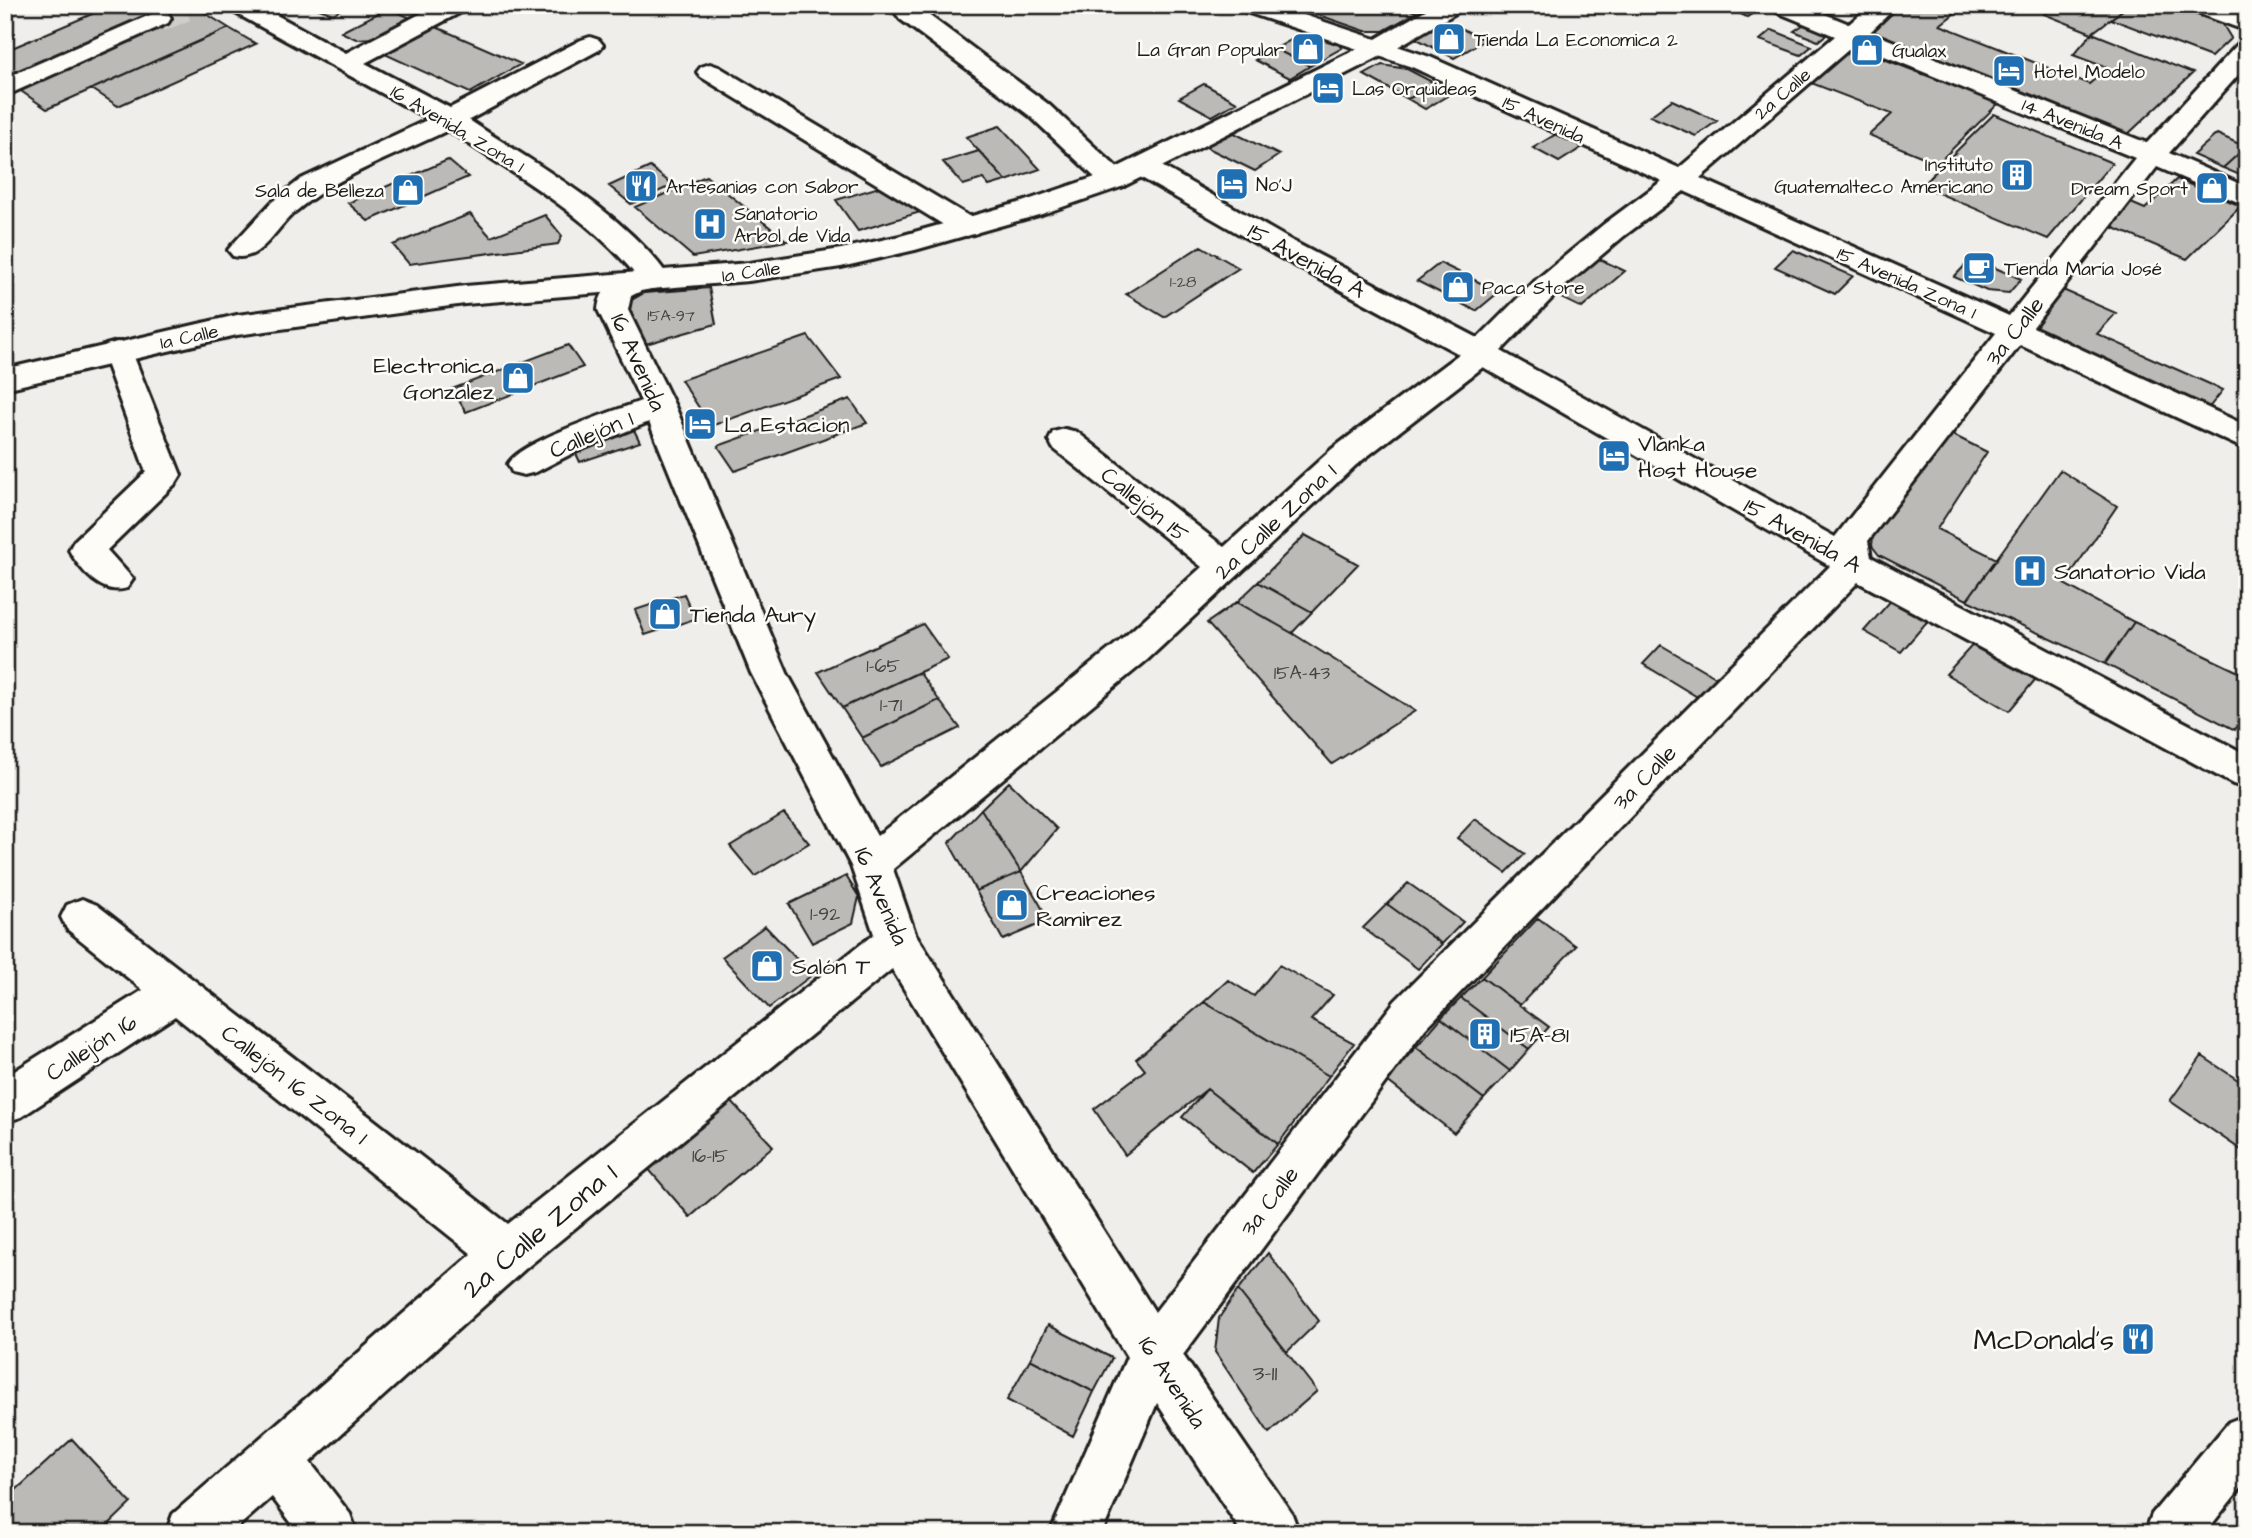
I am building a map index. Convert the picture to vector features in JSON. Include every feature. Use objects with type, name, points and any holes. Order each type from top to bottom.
[{"type":"street","points":[[346,63],[456,5]]},
{"type":"street","name":"15 Avenida A","points":[[902,5],[909,14],[1128,174],[1284,248],[1481,353],[1854,564],[2247,773]]},
{"type":"street","name":"15 Avenida","points":[[1249,5],[1421,62],[1680,181]]},
{"type":"street","name":"1a Calle","points":[[5,379],[237,326],[465,295],[693,279],[749,272],[841,258],[967,227],[1128,174],[1378,48],[1452,5]]},
{"type":"street","name":"14 Avenida A","points":[[1781,5],[2152,155],[2247,198]]},
{"type":"street","name":"2a Calle","points":[[1680,181],[1886,5]]},
{"type":"street","points":[[2198,5],[2247,24]]},
{"type":"street","name":"16 Avenida, Zona 1","points":[[259,9],[346,63],[450,119],[577,205],[632,251],[656,280]]},
{"type":"street","points":[[5,88],[159,18]]},
{"type":"street","points":[[243,250],[282,208],[311,185],[450,119],[590,45]]},
{"type":"street","name":"3a Calle","points":[[1076,1533],[1153,1354],[1410,1016],[1854,564],[1851,539],[2152,155],[2247,49]]},
{"type":"street","points":[[710,72],[967,227]]},
{"type":"street","name":"15 Avenida Zona 1","points":[[1680,181],[2014,330],[2247,439]]},
{"type":"street","name":"2a Calle Zona 1","points":[[872,864],[1134,650],[1344,457],[1481,353],[1547,285],[1680,181]]},
{"type":"street","name":"16 Avenida","points":[[656,280],[631,283],[616,295],[613,310],[659,406],[769,673],[872,864],[897,940],[1153,1354],[1273,1533]]},
{"type":"street","points":[[115,579],[86,550],[164,475],[117,352]]},
{"type":"street","name":"Callejón 1","points":[[524,464],[561,445],[659,406]]},
{"type":"street","name":"Callejón 15","points":[[1065,440],[1225,567]]},
{"type":"street","name":"Callejón 16 Zona 1","points":[[82,917],[508,1253]]},
{"type":"street","name":"2a Calle Zona 1","points":[[192,1533],[508,1253],[897,940]]},
{"type":"street","name":"Callejón 16","points":[[5,1102],[177,991]]},
{"type":"street","points":[[2171,1533],[2247,1440]]},
{"type":"street","points":[[276,1460],[331,1533]]},
{"type":"building","points":[[113,5],[192,5],[229,28],[47,109],[18,89],[167,24],[151,14],[5,77],[5,51]]},
{"type":"building","points":[[308,5],[348,5],[333,14]]},
{"type":"building","points":[[1285,5],[1321,5],[1313,13]]},
{"type":"building","points":[[1321,5],[1393,5],[1417,12],[1383,31],[1365,31],[1313,13]]},
{"type":"building","points":[[1722,5],[1752,5],[1760,9],[1747,17]]},
{"type":"building","name":"Hotel Modelo","points":[[1899,5],[1965,5],[1940,25],[2089,84],[2108,68],[2073,55],[2092,33],[2193,73],[2126,136],[1874,35],[1870,26]]},
{"type":"building","points":[[2056,5],[2129,5],[2092,33],[2044,14]]},
{"type":"building","points":[[2129,5],[2174,5],[2222,23],[2231,38],[2211,57],[2111,19]]},
{"type":"building","points":[[388,8],[411,18],[375,38],[356,39],[341,32]]},
{"type":"building","name":"Tienda La Economica 2","points":[[1444,20],[1485,40],[1454,58],[1413,37]]},
{"type":"building","points":[[1809,21],[1832,30],[1818,41],[1794,31]]},
{"type":"building","points":[[427,23],[521,64],[470,93],[376,50]]},
{"type":"building","points":[[229,28],[256,44],[118,106],[92,89]]},
{"type":"building","points":[[1772,30],[1812,46],[1801,55],[1760,40]]},
{"type":"building","name":"La Gran Popular","points":[[1305,32],[1335,40],[1342,48],[1310,66],[1275,49]]},
{"type":"building","points":[[1847,45],[1999,103],[1938,163],[1869,135],[1892,114],[1806,81]]},
{"type":"building","points":[[1275,49],[1310,66],[1290,78],[1255,60]]},
{"type":"building","points":[[1382,65],[1407,69],[1436,84],[1408,99],[1364,75]]},
{"type":"building","points":[[1204,84],[1237,102],[1212,116],[1179,98]]},
{"type":"building","points":[[1436,84],[1452,93],[1425,109],[1408,99]]},
{"type":"building","points":[[1672,100],[1717,121],[1696,136],[1650,116]]},
{"type":"building","name":"Instituto Guatemalteco Americano","points":[[1994,114],[2112,163],[2048,239],[1921,186]]},
{"type":"building","points":[[1000,126],[1040,169],[1006,181],[966,137]]},
{"type":"building","points":[[1228,130],[1279,155],[1255,171],[1204,146]]},
{"type":"building","points":[[1558,133],[1584,146],[1559,162],[1533,148]]},
{"type":"building","points":[[2217,134],[2246,147],[2223,168],[2193,155]]},
{"type":"building","points":[[2246,147],[2247,178],[2223,168]]},
{"type":"building","points":[[979,151],[1006,181],[989,186],[983,179],[963,185],[943,162]]},
{"type":"building","name":"Sala de Belleza","points":[[448,160],[468,177],[368,221],[348,203]]},
{"type":"building","name":"Artesanias con Sabor","points":[[650,167],[673,185],[631,204],[609,186]]},
{"type":"building","name":"Sanatorio Arbol de Vida","points":[[706,176],[787,241],[693,257],[635,207]]},
{"type":"building","points":[[2177,179],[2241,206],[2187,259],[2107,225],[2131,203],[2145,209]]},
{"type":"building","points":[[889,184],[927,210],[858,231],[836,200]]},
{"type":"building","points":[[470,214],[491,237],[545,215],[562,236],[558,244],[409,264],[393,245]]},
{"type":"building","points":[[1201,246],[1239,268],[1164,317],[1126,294]]},
{"type":"building","points":[[1793,250],[1853,276],[1835,294],[1775,267]]},
{"type":"building","points":[[1595,257],[1625,271],[1582,308],[1551,293]]},
{"type":"building","name":"Tienda María José","points":[[1972,258],[2021,279],[2009,293],[1987,291],[1954,277]]},
{"type":"building","name":"Paca Store","points":[[1440,263],[1499,292],[1476,311],[1417,281]]},
{"type":"building","points":[[2056,287],[2116,313],[2097,334],[2223,390],[2207,410],[2020,326]]},
{"type":"building","points":[[709,288],[716,324],[642,345],[623,305],[644,293]]},
{"type":"building","points":[[808,336],[841,379],[711,426],[681,380]]},
{"type":"building","name":"Electronica Gonzalez","points":[[568,345],[583,367],[466,412],[452,389]]},
{"type":"building","points":[[850,399],[867,423],[735,471],[718,446]]},
{"type":"building","points":[[631,424],[640,442],[580,462],[571,443]]},
{"type":"building","points":[[1945,431],[1987,452],[1937,529],[1997,559],[1967,600],[1879,555],[1872,546],[1873,536]]},
{"type":"building","name":"Sanatorio Vida","points":[[2060,470],[2117,506],[2064,584],[2134,622],[2105,664],[1967,600]]},
{"type":"building","points":[[1305,535],[1358,564],[1312,612],[1258,582]]},
{"type":"building","points":[[1258,582],[1312,612],[1292,633],[1237,602]]},
{"type":"building","name":"Tienda Aury","points":[[684,594],[695,619],[645,635],[635,610]]},
{"type":"building","points":[[1895,596],[1932,616],[1901,652],[1864,631]]},
{"type":"building","points":[[1237,602],[1292,633],[1415,711],[1332,764],[1207,623]]},
{"type":"building","points":[[2134,622],[2247,676],[2247,708],[2235,730],[2105,664]]},
{"type":"building","points":[[923,624],[948,659],[842,708],[818,672]]},
{"type":"building","points":[[1978,639],[2040,674],[2009,711],[1946,674]]},
{"type":"building","points":[[1661,645],[1717,678],[1699,698],[1643,664]]},
{"type":"building","points":[[919,672],[939,700],[862,738],[842,708]]},
{"type":"building","points":[[939,700],[960,728],[881,767],[862,738]]},
{"type":"building","points":[[1009,782],[1057,829],[1021,872],[981,809]]},
{"type":"building","points":[[981,809],[1021,872],[976,891],[949,843]]},
{"type":"building","points":[[784,813],[809,843],[755,876],[730,846]]},
{"type":"building","points":[[1475,819],[1525,854],[1506,873],[1457,838]]},
{"type":"building","name":"Creaciones Ramirez","points":[[1021,872],[1049,920],[1003,940],[976,891]]},
{"type":"building","points":[[846,876],[859,897],[853,923],[812,943],[789,904]]},
{"type":"building","points":[[1408,883],[1463,922],[1442,944],[1387,904]]},
{"type":"building","points":[[1387,904],[1442,944],[1418,969],[1363,928]]},
{"type":"building","points":[[1538,918],[1576,946],[1520,1005],[1482,977]]},
{"type":"building","name":"Salón T","points":[[765,926],[812,975],[769,1008],[722,957]]},
{"type":"building","points":[[1279,965],[1333,995],[1311,1020],[1354,1043],[1329,1076],[1204,1002],[1228,980],[1254,996]]},
{"type":"building","points":[[1482,977],[1549,1027],[1529,1049],[1461,998]]},
{"type":"building","name":"15A-81","points":[[1461,998],[1529,1049],[1510,1071],[1441,1018]]},
{"type":"building","points":[[1204,1002],[1329,1076],[1278,1144],[1207,1089],[1125,1155],[1094,1109],[1145,1070],[1136,1059]]},
{"type":"building","points":[[1441,1018],[1510,1071],[1484,1099],[1416,1047]]},
{"type":"building","points":[[1416,1047],[1484,1099],[1454,1133],[1386,1080]]},
{"type":"building","points":[[2202,1056],[2247,1086],[2247,1154],[2170,1101]]},
{"type":"building","points":[[1207,1089],[1278,1144],[1253,1173],[1182,1117]]},
{"type":"building","points":[[728,1098],[773,1146],[690,1217],[645,1165]]},
{"type":"building","points":[[1268,1253],[1319,1321],[1287,1352],[1238,1290]]},
{"type":"building","points":[[1238,1290],[1317,1391],[1269,1433],[1215,1352],[1219,1318]]},
{"type":"building","points":[[1048,1325],[1112,1358],[1094,1392],[1030,1359]]},
{"type":"building","points":[[1030,1359],[1094,1392],[1073,1436],[1007,1400]]},
{"type":"building","points":[[72,1439],[131,1503],[100,1533],[5,1533],[5,1500]]},
{"type":"tunnel","points":[[159,18],[190,5]]},
{"type":"place","name":"Tienda La Economica 2","points":[[1449,39]]},
{"type":"place","name":"La Gran Popular","points":[[1308,49]]},
{"type":"place","name":"Gualax","points":[[1867,50]]},
{"type":"place","name":"Hotel Modelo","points":[[2009,71]]},
{"type":"place","name":"Las Orquideas","points":[[1328,88]]},
{"type":"place","name":"Instituto Guatemalteco Americano","points":[[2017,175]]},
{"type":"place","name":"No'J","points":[[1232,184]]},
{"type":"place","name":"Artesanias con Sabor","points":[[641,186]]},
{"type":"place","name":"Dream Sport","points":[[2212,188]]},
{"type":"place","name":"Sala de Belleza","points":[[408,190]]},
{"type":"place","name":"Sanatorio Arbol de Vida","points":[[710,224]]},
{"type":"place","name":"Tienda María José","points":[[1979,268]]},
{"type":"place","name":"Paca Store","points":[[1458,287]]},
{"type":"place","name":"Electronica Gonzalez","points":[[518,378]]},
{"type":"place","name":"La Estacion","points":[[700,424]]},
{"type":"place","name":"Vlanka Host House","points":[[1614,456]]},
{"type":"place","name":"Sanatorio Vida","points":[[2030,571]]},
{"type":"place","name":"Tienda Aury","points":[[665,614]]},
{"type":"place","name":"Creaciones Ramirez","points":[[1012,905]]},
{"type":"place","name":"Salón T","points":[[767,966]]},
{"type":"place","name":"15A-81","points":[[1485,1034]]},
{"type":"place","name":"McDonald's","points":[[2138,1339]]}]
